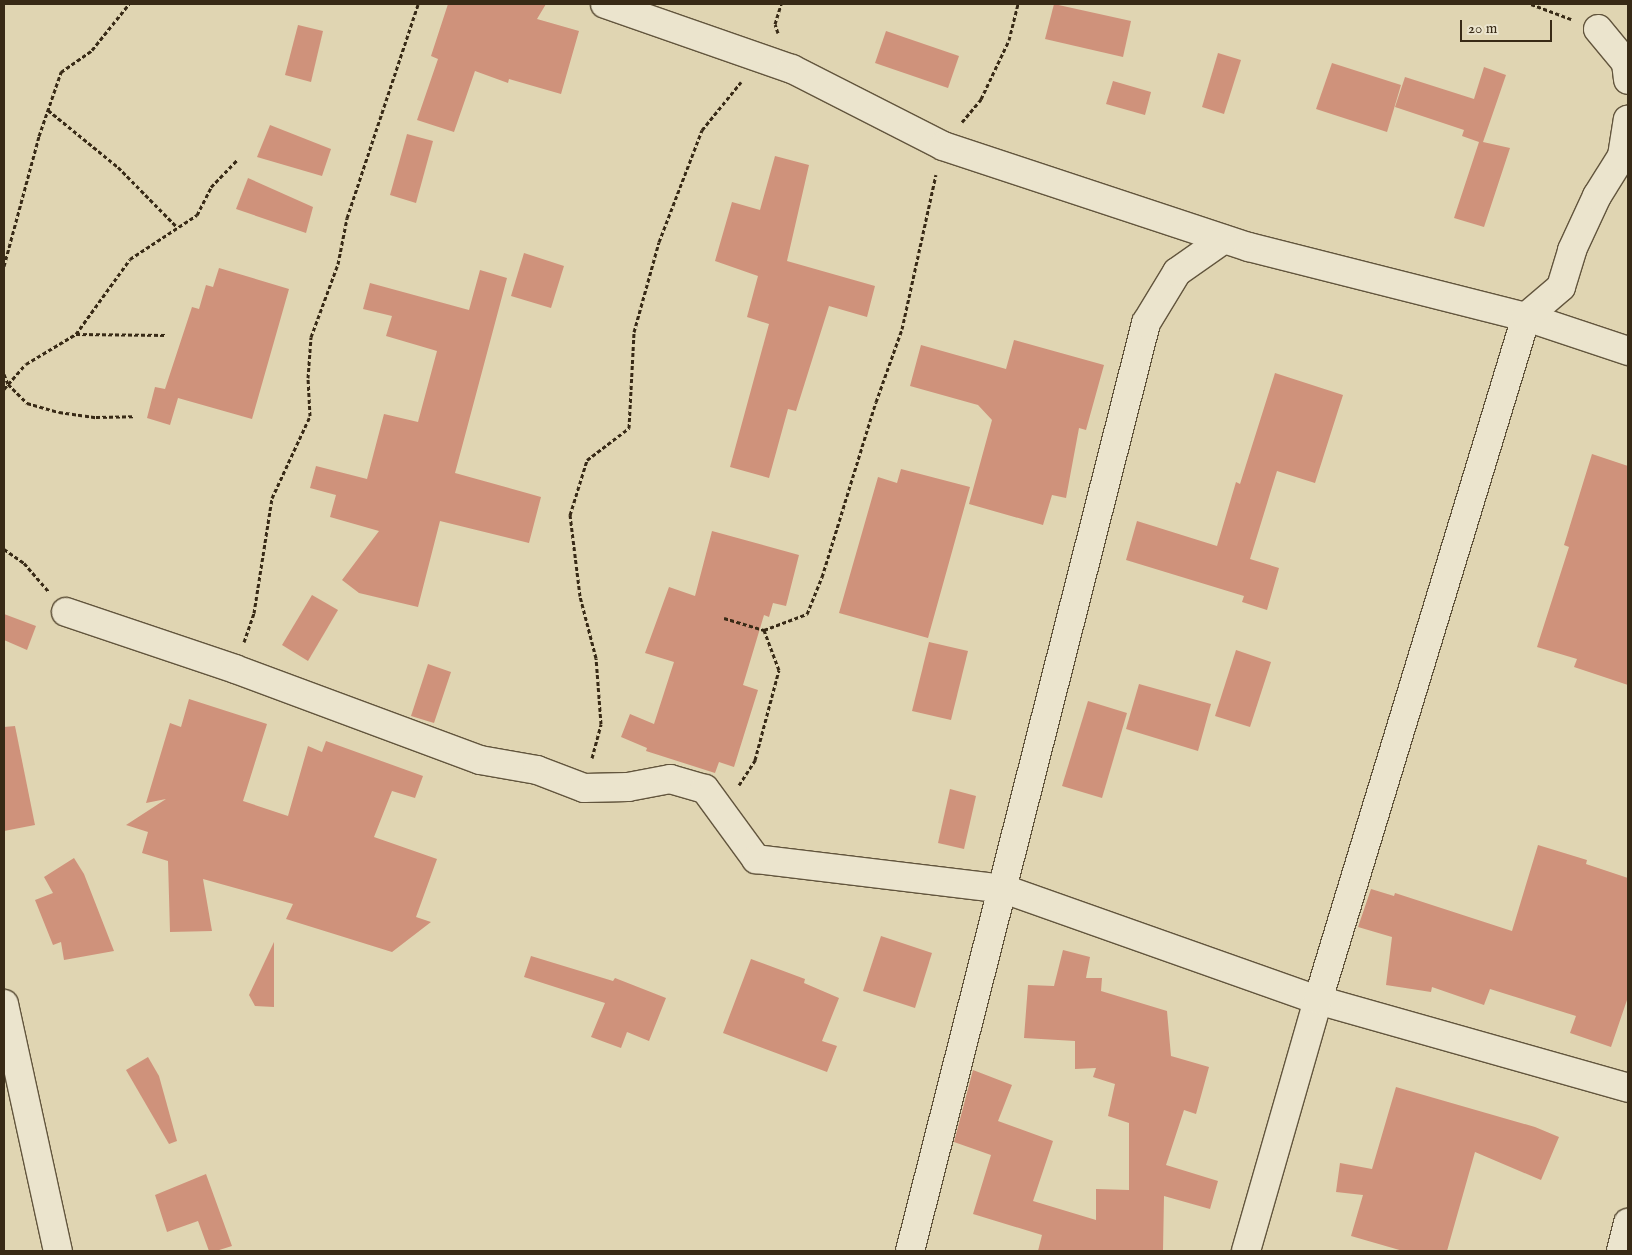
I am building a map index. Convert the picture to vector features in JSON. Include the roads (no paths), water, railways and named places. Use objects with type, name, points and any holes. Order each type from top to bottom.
[{"type":"street","points":[[605,4],[792,69],[943,146],[1224,238],[1526,317],[1628,351]]},
{"type":"street","points":[[1598,30],[1626,63],[1628,80]]},
{"type":"street","points":[[1246,1251],[1318,1000],[1526,317],[1561,287],[1572,250],[1597,196],[1622,156],[1628,120]]},
{"type":"street","points":[[910,1251],[1004,889],[1146,323],[1177,272],[1224,238]]},
{"type":"street","points":[[66,612],[235,669],[480,760],[537,770],[584,788],[628,787],[670,778],[705,789],[756,859],[1004,889],[1318,1000],[1628,1088]]},
{"type":"street","points":[[4,1004],[58,1251]]},
{"type":"street","points":[[1621,1251],[1628,1223]]}]
